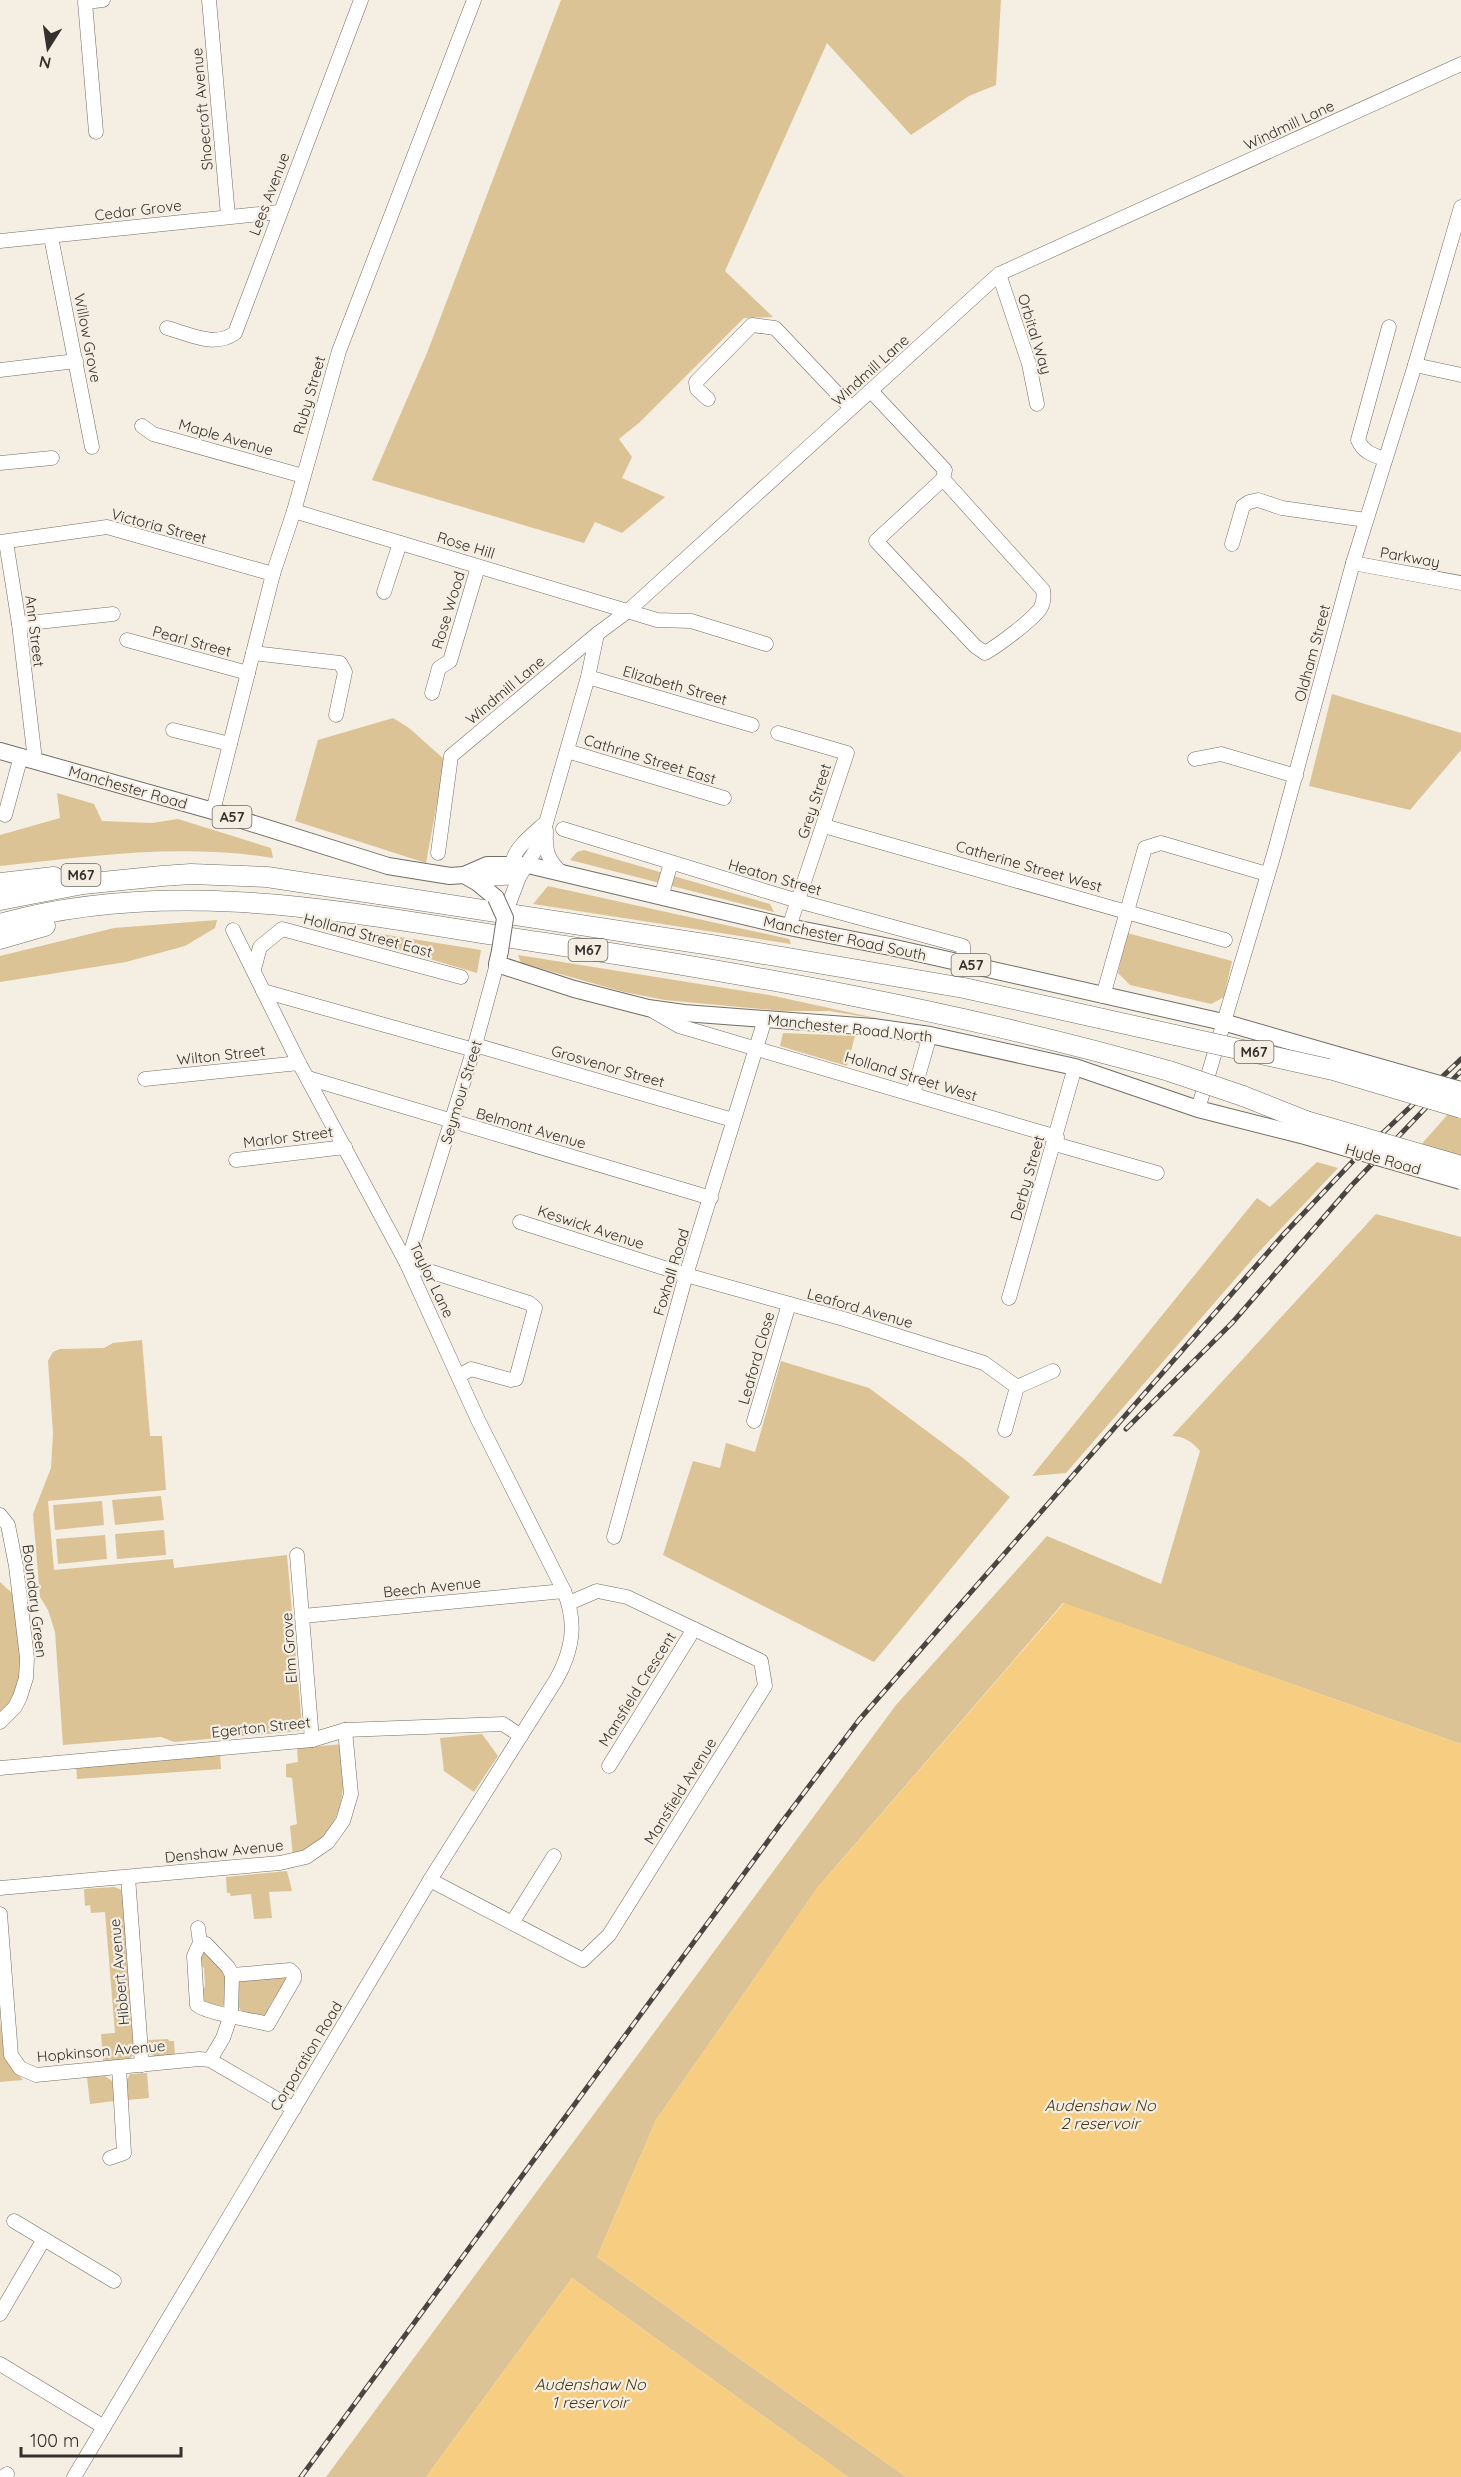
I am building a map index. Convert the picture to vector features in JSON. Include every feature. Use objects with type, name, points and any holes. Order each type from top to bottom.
[{"type":"highway","name":"M67","points":[[0,900],[83,884],[191,874],[267,876],[338,886],[964,988],[1333,1070],[1461,1108]]},
{"type":"highway","name":"M67","points":[[0,883],[72,875],[162,876]]},
{"type":"highway","name":"M67","points":[[0,939],[146,901]]},
{"type":"highway","name":"M67","points":[[0,924],[54,911],[146,901],[238,901],[314,908],[704,967],[958,1017],[1069,1042],[1169,1071],[1306,1120],[1461,1166]]},
{"type":"main road","name":"Manchester Road","points":[[0,751],[213,811],[388,867],[469,878],[487,865],[520,868]]},
{"type":"main road","name":"Manchester Road South","points":[[520,868],[562,873],[789,927],[964,963],[1223,1022],[1461,1090]]},
{"type":"main road","points":[[469,878],[503,900]]},
{"type":"main road","name":"Seymour Street","points":[[498,958],[505,918],[503,900]]},
{"type":"main road","name":"Manchester Road North","points":[[498,958],[574,989],[648,1008],[684,1013],[820,1022],[930,1035],[1075,1067],[1198,1109],[1305,1136]]},
{"type":"main road","name":"Hyde Road","points":[[1305,1136],[1461,1181]]},
{"type":"street","points":[[96,132],[85,2],[103,0]]},
{"type":"street","name":"Shoecroft Avenue","points":[[209,0],[228,216]]},
{"type":"street","name":"Lees Avenue","points":[[167,328],[216,341],[225,340],[235,333],[361,0]]},
{"type":"street","name":"Ruby Street","points":[[213,811],[273,574],[294,511],[339,351],[474,0]]},
{"type":"street","name":"Windmill Lane","points":[[438,853],[451,756],[597,634],[628,611],[999,274],[1461,64]]},
{"type":"street","name":"Oldham Street","points":[[1198,1109],[1296,776],[1353,563],[1415,365],[1461,207]]},
{"type":"street","name":"Cedar Grove","points":[[0,241],[279,212]]},
{"type":"street","name":"Willow Grove","points":[[51,237],[92,447]]},
{"type":"street","name":"Orbital Way","points":[[999,274],[1029,364],[1037,404]]},
{"type":"street","points":[[708,399],[696,389],[696,382],[752,325],[775,328],[851,408]]},
{"type":"street","points":[[1385,459],[1369,454],[1358,440],[1389,327]]},
{"type":"street","points":[[0,370],[76,361]]},
{"type":"street","points":[[1415,365],[1461,375]]},
{"type":"street","points":[[871,391],[945,470],[943,479],[876,541],[975,646],[986,653],[1040,609],[1044,598],[1043,590],[943,479]]},
{"type":"street","name":"Maple Avenue","points":[[142,426],[153,434],[303,476]]},
{"type":"street","points":[[0,463],[52,458]]},
{"type":"street","points":[[1232,544],[1243,506],[1258,500],[1282,508],[1366,520]]},
{"type":"street","name":"Rose Hill","points":[[294,511],[657,620],[691,621],[766,644]]},
{"type":"street","name":"Victoria Street","points":[[3,542],[107,527],[273,574]]},
{"type":"street","name":"Ann Street","points":[[3,542],[19,624],[28,758]]},
{"type":"street","points":[[384,592],[400,543]]},
{"type":"street","name":"Parkway","points":[[1353,563],[1461,583]]},
{"type":"street","name":"Rose Wood","points":[[432,693],[439,668],[450,661],[478,567]]},
{"type":"street","points":[[19,624],[113,614]]},
{"type":"street","points":[[503,900],[546,823],[588,677],[597,634]]},
{"type":"street","name":"Pearl Street","points":[[127,640],[248,673]]},
{"type":"street","points":[[253,653],[340,663],[345,672],[336,715]]},
{"type":"street","name":"Elizabeth Street","points":[[588,677],[752,725]]},
{"type":"street","points":[[173,730],[230,744]]},
{"type":"street","name":"Grey Street","points":[[778,732],[847,753],[789,927]]},
{"type":"street","name":"Cathrine Street East","points":[[567,751],[724,798]]},
{"type":"street","points":[[1195,759],[1221,754],[1296,776]]},
{"type":"street","points":[[5,815],[28,758]]},
{"type":"street","points":[[546,823],[545,846],[548,858],[562,873]]},
{"type":"street","name":"Catherine Street West","points":[[824,826],[1225,940]]},
{"type":"street","name":"Heaton Street","points":[[563,829],[798,901],[963,946],[964,963]]},
{"type":"street","points":[[1103,996],[1145,848],[1161,843],[1268,874]]},
{"type":"street","points":[[661,897],[670,863]]},
{"type":"street","name":"Holland Street East","points":[[254,969],[260,947],[282,929],[461,977]]},
{"type":"street","name":"Taylor Lane","points":[[233,930],[299,1063],[407,1264],[478,1420],[566,1597],[573,1632],[569,1654]]},
{"type":"street","name":"Seymour Street","points":[[407,1264],[452,1122],[498,958]]},
{"type":"street","name":"Grosvenor Street","points":[[263,991],[733,1120]]},
{"type":"street","name":"Holland Street West","points":[[648,1008],[679,1026],[914,1094],[1157,1173]]},
{"type":"street","name":"Foxhall Road","points":[[614,1537],[686,1275],[765,1019]]},
{"type":"street","points":[[914,1094],[930,1035]]},
{"type":"street","name":"Wilton Street","points":[[145,1079],[299,1063]]},
{"type":"street","name":"Derby Street","points":[[1009,1298],[1075,1067]]},
{"type":"street","name":"Belmont Avenue","points":[[308,1078],[711,1198]]},
{"type":"street","name":"Marlor Street","points":[[236,1160],[345,1147]]},
{"type":"street","name":"Keswick Avenue","points":[[520,1222],[686,1275]]},
{"type":"street","points":[[407,1264],[529,1303],[535,1308],[516,1379],[511,1380],[471,1369],[459,1376]]},
{"type":"street","name":"Leaford Avenue","points":[[686,1275],[844,1319],[984,1364],[1017,1387]]},
{"type":"street","name":"Leaford Close","points":[[754,1421],[789,1304]]},
{"type":"street","points":[[1005,1430],[1017,1387],[1053,1371]]},
{"type":"street","name":"Boundary Green","points":[[0,1515],[8,1526],[16,1566],[27,1658],[26,1677],[20,1697],[15,1707],[0,1722]]},
{"type":"street","name":"Elm Grove","points":[[297,1555],[312,1740]]},
{"type":"street","name":"Mansfield Avenue","points":[[430,1880],[583,1960],[609,1935],[765,1686],[761,1660],[645,1604],[608,1591],[566,1597]]},
{"type":"street","name":"Beech Avenue","points":[[303,1616],[566,1597]]},
{"type":"street","name":"Mansfield Crescent","points":[[609,1766],[694,1629]]},
{"type":"street","name":"Corporation Road","points":[[74,2477],[430,1880],[564,1667],[569,1654]]},
{"type":"street","name":"Egerton Street","points":[[0,1768],[312,1740],[345,1730],[503,1724],[521,1736]]},
{"type":"street","name":"Denshaw Avenue","points":[[0,1888],[280,1863],[309,1856],[328,1842],[343,1821],[351,1794],[345,1730]]},
{"type":"street","points":[[512,1923],[554,1856]]},
{"type":"street","name":"Hibbert Avenue","points":[[128,1877],[142,2065]]},
{"type":"street","name":"Hopkinson Avenue","points":[[0,1914],[3,2013],[11,2055],[20,2068],[36,2075],[199,2059],[210,2060]]},
{"type":"street","points":[[232,1975],[290,1970],[294,1974],[294,1979],[268,2024],[231,2015],[209,2012],[197,2005],[194,1956],[199,1936],[228,1966],[232,1975],[231,2015],[223,2038],[210,2060],[294,2109]]},
{"type":"street","points":[[110,2158],[124,2153],[119,2067]]},
{"type":"street","points":[[14,2221],[114,2281]]},
{"type":"street","points":[[0,2314],[44,2240]]},
{"type":"street","points":[[0,2364],[104,2427]]},
{"type":"shaded area","points":[[561,0],[1001,0],[996,85],[969,96],[911,135],[827,43],[725,271],[773,317],[744,318],[640,422],[619,439],[632,457],[622,478],[665,497],[622,533],[595,522],[584,543],[372,480],[427,353]]},
{"type":"shaded area","points":[[1332,694],[1461,733],[1461,750],[1410,810],[1309,786]]},
{"type":"shaded area","points":[[393,718],[409,728],[445,760],[426,863],[295,821],[318,740]]},
{"type":"shaded area","points":[[57,793],[94,804],[102,821],[152,823],[178,819],[271,848],[273,858],[171,851],[102,855],[0,866],[0,835],[60,818]]},
{"type":"shaded area","points":[[584,850],[770,904],[774,912],[570,860],[577,852]]},
{"type":"shaded area","points":[[548,886],[789,939],[791,944],[533,904]]},
{"type":"shaded area","points":[[217,920],[215,928],[185,946],[126,962],[0,982],[0,956],[114,928]]},
{"type":"shaded area","points":[[369,932],[481,950],[477,973],[359,938]]},
{"type":"shaded area","points":[[1127,933],[1232,961],[1224,997],[1211,1004],[1130,985],[1118,973]]},
{"type":"shaded area","points":[[518,955],[769,995],[885,1020],[829,1011],[783,1011],[665,1000],[624,992],[521,963]]},
{"type":"shaded area","points":[[783,1033],[855,1036],[847,1066],[780,1046]]},
{"type":"shaded area","points":[[1450,1112],[1461,1116],[1461,1159],[1419,1147]]},
{"type":"shaded area","points":[[1317,1162],[1338,1168],[1257,1254],[1066,1473],[1032,1476],[1257,1198],[1270,1207]]},
{"type":"shaded area","points":[[1376,1214],[1461,1237],[1461,1744],[1063,1603],[818,1887],[656,2120],[597,2257],[906,2477],[848,2477],[572,2278],[426,2477],[326,2477],[896,1705],[1047,1536],[1161,1584],[1200,1451],[1188,1440],[1172,1436]]},
{"type":"shaded area","points":[[142,1340],[150,1436],[162,1436],[166,1490],[48,1501],[54,1570],[173,1559],[174,1568],[287,1555],[302,1726],[299,1731],[174,1742],[161,1737],[63,1745],[55,1632],[48,1610],[40,1597],[33,1514],[51,1468],[53,1433],[48,1361],[53,1352],[60,1349],[104,1348],[113,1343]]},
{"type":"shaded area","points":[[781,1361],[869,1388],[963,1458],[1010,1497],[874,1662],[663,1555],[693,1461],[720,1468],[726,1443],[755,1452]]},
{"type":"shaded area","points":[[161,1496],[164,1520],[115,1525],[112,1500]]},
{"type":"shaded area","points":[[102,1501],[104,1525],[55,1530],[53,1505]]},
{"type":"shaded area","points":[[164,1530],[166,1555],[117,1559],[115,1534]]},
{"type":"shaded area","points":[[105,1535],[107,1559],[58,1564],[56,1539]]},
{"type":"shaded area","points":[[0,1582],[14,1595],[22,1663],[19,1688],[0,1718]]},
{"type":"shaded area","points":[[482,1734],[498,1756],[474,1792],[444,1771],[440,1738]]},
{"type":"shaded area","points":[[344,1744],[344,1779],[338,1811],[323,1837],[310,1848],[293,1857],[290,1826],[297,1824],[292,1778],[286,1777],[286,1764],[298,1762],[297,1748]]},
{"type":"shaded area","points":[[220,1754],[221,1769],[77,1779],[76,1764]]},
{"type":"shaded area","points":[[287,1871],[292,1891],[269,1892],[272,1918],[254,1919],[251,1894],[231,1896],[227,1893],[226,1877]]},
{"type":"shaded area","points":[[114,1887],[120,1889],[123,1894],[135,2054],[129,2059],[103,2061],[101,2034],[115,2033],[105,1912],[91,1913],[90,1905],[85,1906],[84,1889]]},
{"type":"shaded area","points":[[201,1948],[226,1971],[223,2006],[207,2008],[200,1996],[205,1986],[204,1968],[200,1965]]},
{"type":"shaded area","points":[[288,1975],[281,1996],[272,2002],[265,2018],[244,2013],[238,2006],[236,1985],[240,1980]]},
{"type":"shaded area","points":[[0,2021],[5,2059],[23,2080],[0,2082]]},
{"type":"shaded area","points":[[148,2040],[174,2041],[175,2056],[155,2057],[150,2054]]},
{"type":"shaded area","points":[[147,2073],[149,2098],[127,2100],[126,2082],[130,2074]]},
{"type":"shaded area","points":[[105,2076],[112,2081],[115,2101],[90,2104],[87,2077]]},
{"type":"water","name":"Audenshaw No 2 reservoir","points":[[1064,1603],[1461,1744],[1461,2477],[906,2477],[597,2257],[656,2120],[818,1887]]},
{"type":"water","name":"Audenshaw No 1 reservoir","points":[[572,2278],[848,2477],[426,2477]]},
{"type":"railway","points":[[301,2477],[859,1720],[1284,1234],[1354,1160],[1461,1059]]},
{"type":"railway","points":[[1126,1429],[1232,1323],[1351,1186],[1461,1071]]}]
